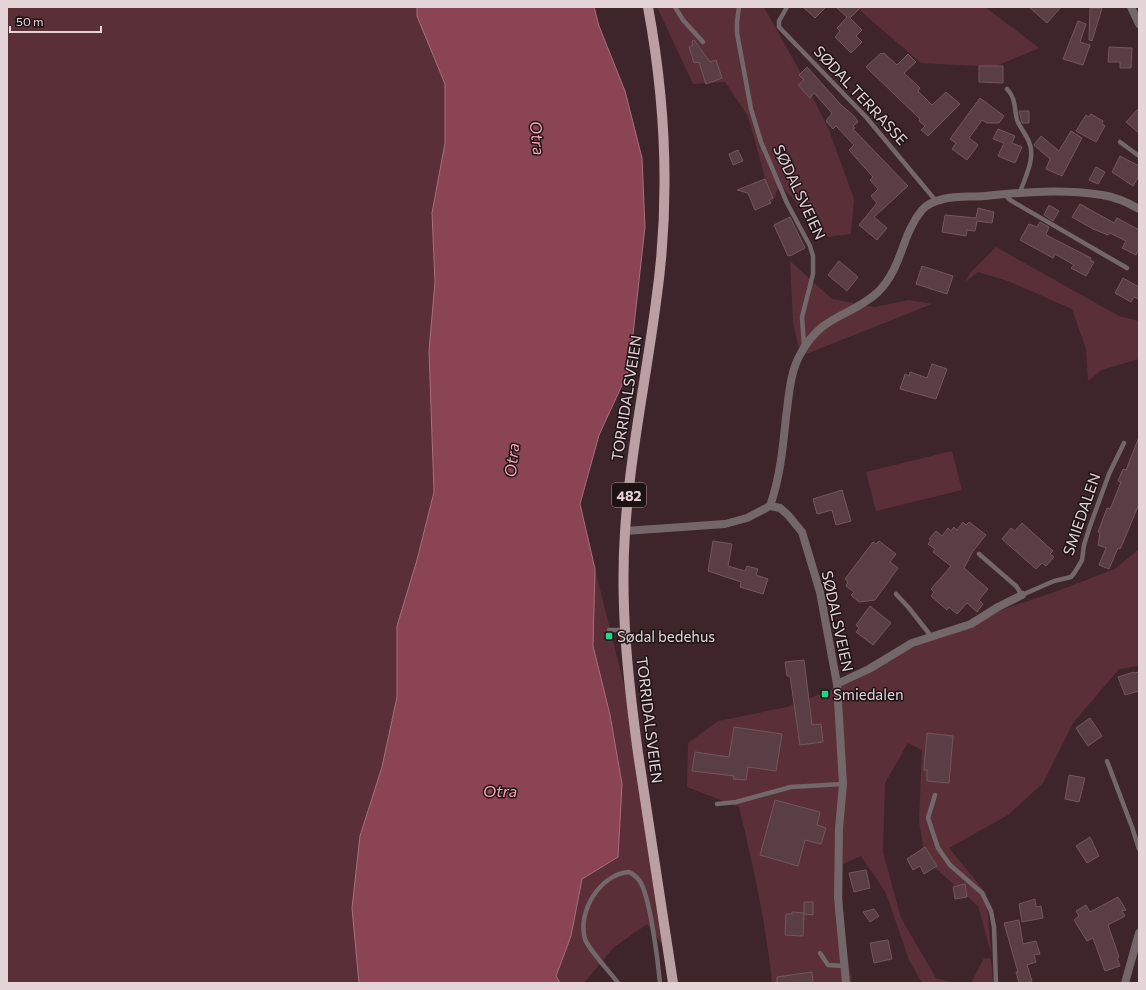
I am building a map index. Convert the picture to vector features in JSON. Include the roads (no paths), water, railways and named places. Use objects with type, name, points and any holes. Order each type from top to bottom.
[{"type":"main road","name":"TORRIDALSVEIEN","points":[[648,7],[662,112],[664,152],[663,232],[657,300],[635,432],[625,530],[625,630],[634,728],[673,983]]},
{"type":"street","points":[[1131,7],[1139,24]]},
{"type":"street","points":[[804,348],[819,328],[865,301],[883,287],[894,271],[914,223],[922,210],[936,201],[952,197],[1020,192],[1066,191],[1103,195],[1118,199],[1139,209]]},
{"type":"street","name":"SØDALSVEIEN","points":[[804,348],[797,362],[790,387],[782,458],[775,492],[770,506],[780,508],[788,514],[802,532],[820,592],[838,684],[843,784],[839,830],[838,898],[846,983]]},
{"type":"street","points":[[625,530],[725,524],[747,518],[770,506]]},
{"type":"street","name":"SMIEDALEN","points":[[838,684],[870,669],[912,643],[971,624],[998,607],[1022,596]]},
{"type":"street","points":[[1125,983],[1139,933]]},
{"type":"lane","points":[[675,7],[683,20],[703,42]]},
{"type":"lane","name":"SØDALSVEIEN","points":[[739,7],[736,22],[737,33],[752,109],[761,142],[786,203],[810,246],[813,256],[813,274],[802,317],[804,348]]},
{"type":"lane","name":"SØDAL TERRASSE","points":[[787,7],[779,21],[779,27],[866,116],[936,201]]},
{"type":"lane","points":[[1007,89],[1013,97],[1018,124],[1030,142],[1031,151],[1029,169],[1020,192]]},
{"type":"lane","points":[[1120,142],[1139,156]]},
{"type":"lane","points":[[1004,194],[1010,200],[1127,268]]},
{"type":"lane","name":"SMIEDALEN","points":[[1022,596],[1054,581],[1071,577],[1075,572],[1082,560],[1084,545],[1109,474],[1124,443]]},
{"type":"lane","points":[[979,554],[1016,586],[1022,596]]},
{"type":"lane","points":[[896,594],[931,636]]},
{"type":"lane","points":[[609,630],[625,630]]},
{"type":"lane","points":[[1107,761],[1139,849]]},
{"type":"lane","points":[[717,804],[736,802],[791,787],[843,784]]},
{"type":"lane","points":[[934,795],[928,818],[938,848],[950,865],[982,893],[991,911],[994,927],[996,983]]},
{"type":"lane","points":[[618,983],[585,939],[584,925],[594,892],[608,880],[620,874],[629,872],[640,881],[644,893],[650,918],[660,983]]},
{"type":"lane","points":[[820,953],[828,965],[844,966]]},
{"type":"water","name":"Otra","points":[[417,7],[594,7],[599,26],[625,91],[642,158],[645,227],[629,370],[599,435],[580,504],[595,569],[593,646],[610,715],[622,784],[618,857],[582,879],[571,936],[556,976],[560,983],[359,983],[352,908],[360,836],[382,767],[397,697],[397,626],[417,560],[434,492],[429,351],[435,282],[432,213],[445,143],[445,84],[417,16]]},
{"type":"place","name":"Sødal bedehus","points":[[609,636]]},
{"type":"place","name":"Smiedalen","points":[[825,694]]}]
